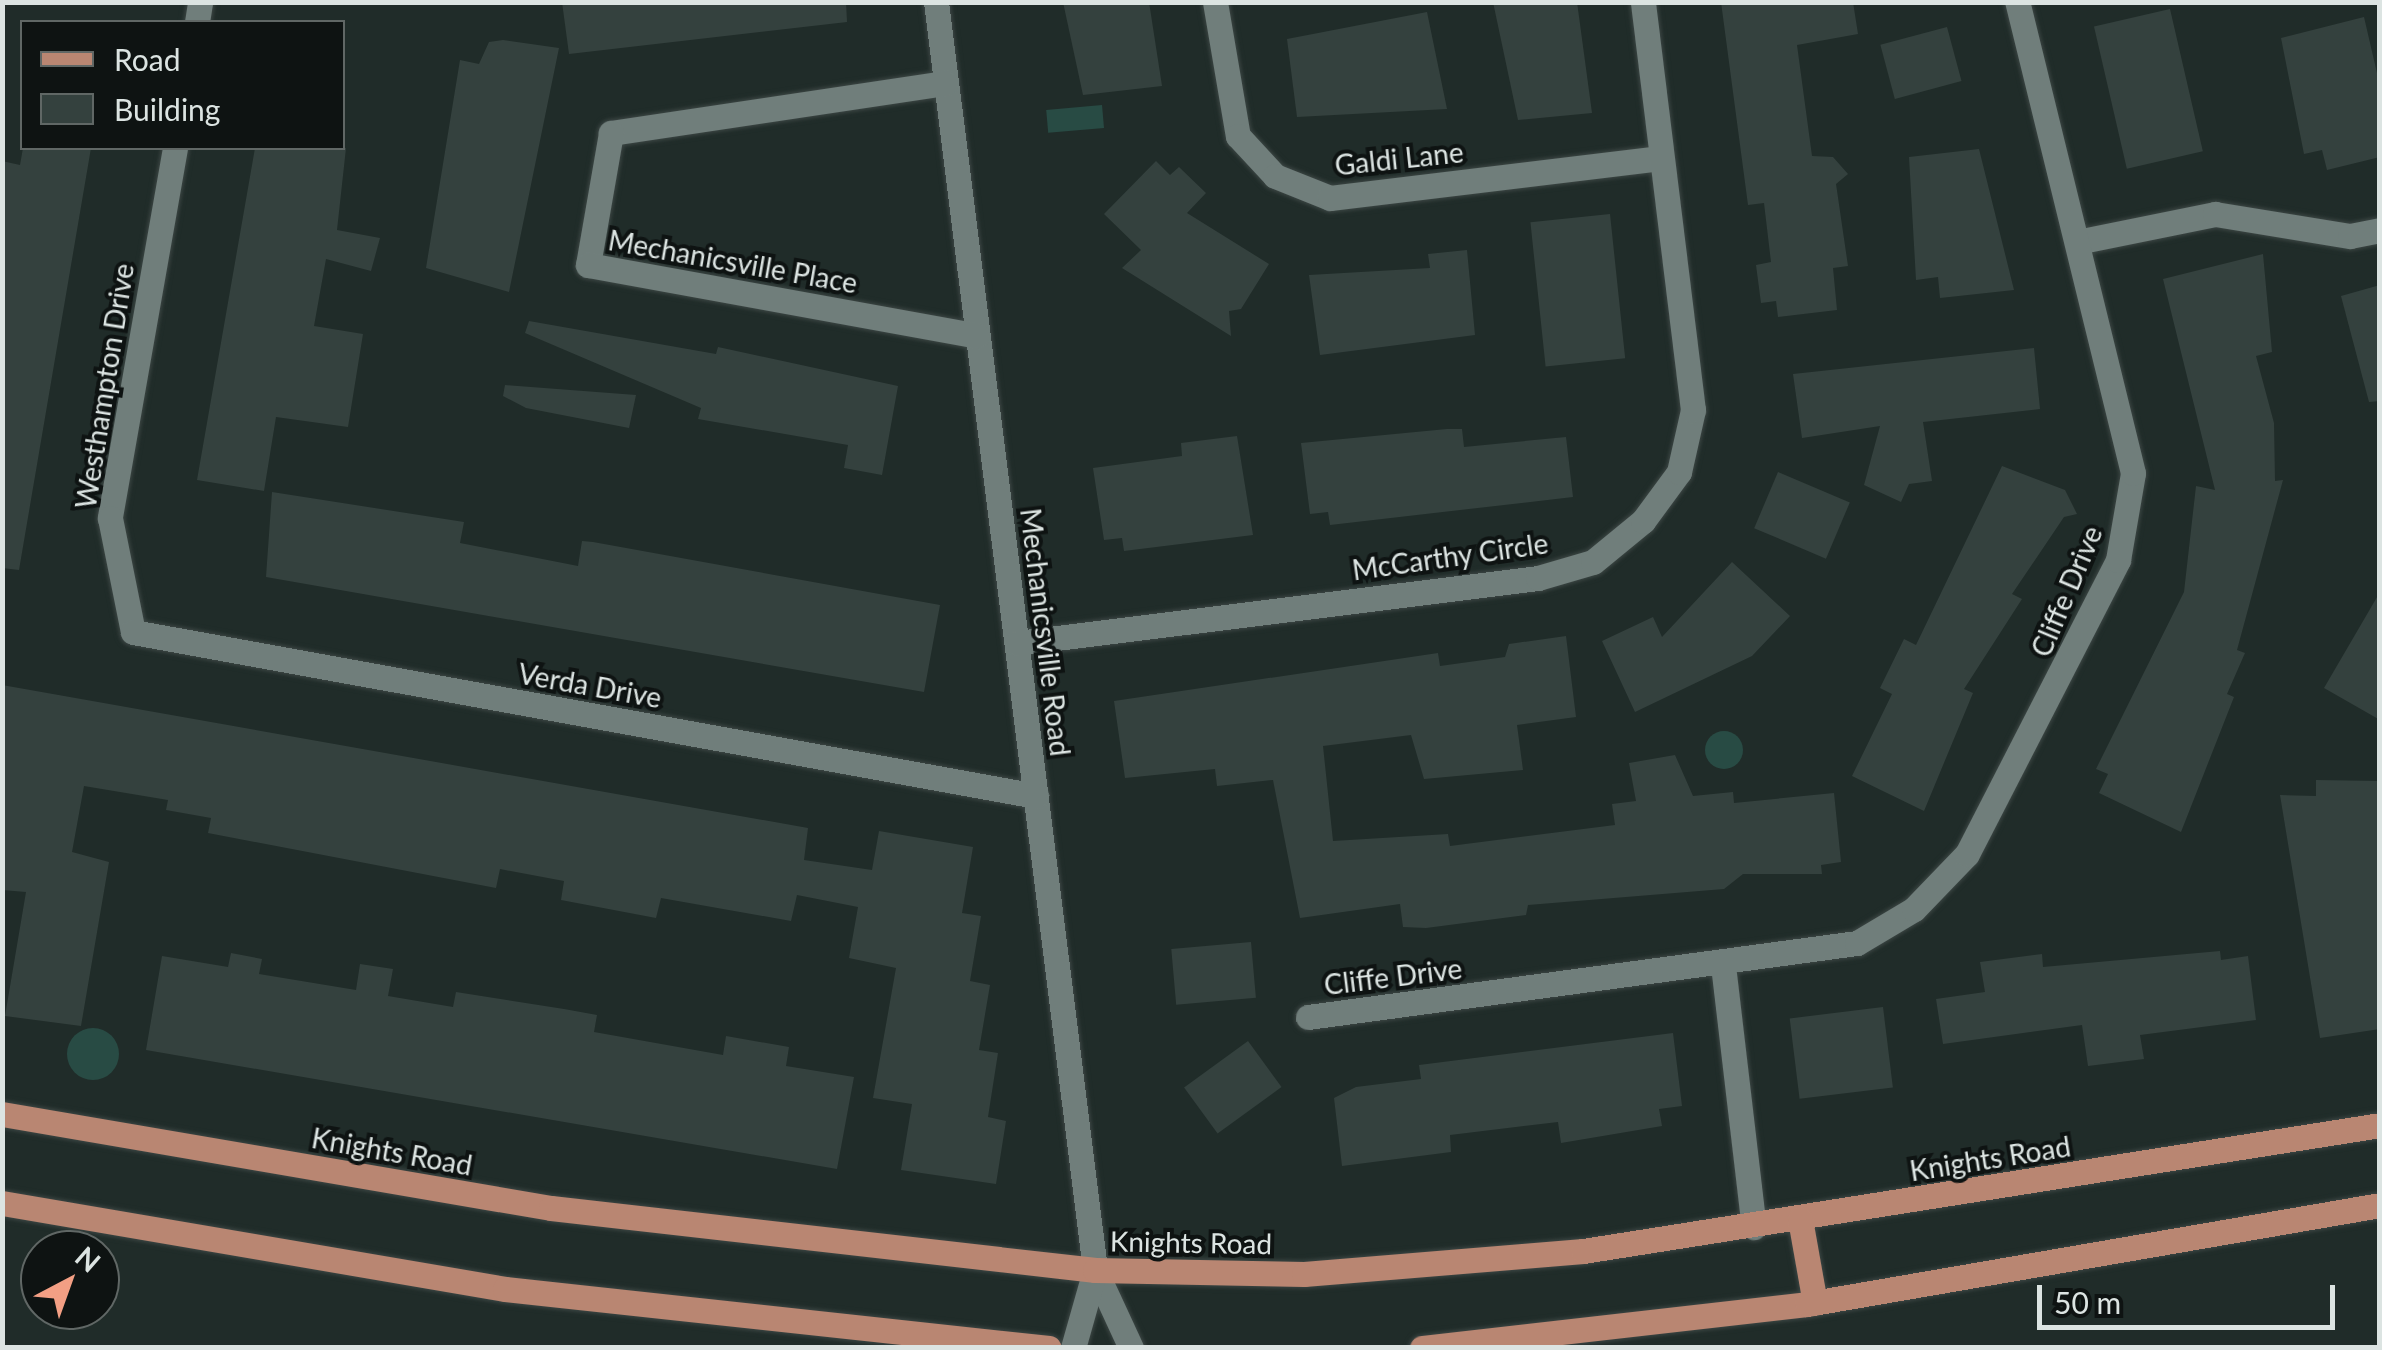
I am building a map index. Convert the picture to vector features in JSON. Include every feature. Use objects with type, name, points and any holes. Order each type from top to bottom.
[{"type":"main road","name":"Knights Road","points":[[2,1114],[551,1208],[1094,1270],[1304,1274],[1754,1227],[2380,1125]]},
{"type":"main road","points":[[2,1203],[505,1288],[1049,1348]]},
{"type":"main road","points":[[1422,1348],[1815,1303],[2380,1205]]},
{"type":"main road","points":[[1800,1220],[1815,1303]]},
{"type":"street","name":"Mechanicsville Road","points":[[936,2],[1094,1270]]},
{"type":"street","name":"Galdi Lane","points":[[1215,2],[1238,136],[1276,176],[1330,198],[1661,158]]},
{"type":"street","name":"McCarthy Circle","points":[[1017,643],[1538,578],[1593,562],[1642,521],[1679,472],[1693,410],[1643,2]]},
{"type":"street","name":"Cliffe Drive","points":[[1308,1016],[1723,965],[1857,943],[1914,909],[1967,854],[2044,714],[2118,560],[2133,473],[2017,2]]},
{"type":"street","name":"Mechanicsville Place","points":[[945,83],[610,134],[588,265],[977,336]]},
{"type":"street","name":"Westhampton Drive","points":[[133,632],[110,518],[175,150]]},
{"type":"street","points":[[2077,242],[2214,214],[2350,236],[2380,230]]},
{"type":"street","name":"Verda Drive","points":[[133,632],[1036,796]]},
{"type":"street","points":[[1723,965],[1754,1227]]},
{"type":"street","points":[[1073,1348],[1094,1270]]},
{"type":"street","points":[[1094,1270],[1132,1348]]},
{"type":"shaded area","points":[[1102,105],[1104,128],[1048,133],[1046,110]]},
{"type":"shaded area","points":[[1724,731],[1738,736],[1743,750],[1738,764],[1724,769],[1710,764],[1705,750],[1710,736]]},
{"type":"shaded area","points":[[93,1028],[111,1036],[119,1054],[111,1072],[93,1080],[75,1072],[67,1054],[75,1036]]},
{"type":"building","points":[[562,2],[846,2],[847,22],[569,54]]},
{"type":"building","points":[[1063,2],[1149,2],[1162,86],[1083,95]]},
{"type":"building","points":[[1493,2],[1577,2],[1592,113],[1518,120]]},
{"type":"building","points":[[1721,2],[1853,2],[1858,34],[1797,45],[1812,156],[1833,157],[1848,174],[1836,184],[1848,266],[1833,268],[1837,310],[1778,317],[1776,301],[1761,303],[1756,265],[1771,262],[1764,203],[1748,205]]},
{"type":"building","points":[[2170,9],[2203,151],[2127,169],[2094,27]]},
{"type":"building","points":[[1427,12],[1447,109],[1297,117],[1287,39]]},
{"type":"building","points":[[2364,17],[2380,86],[2380,157],[2327,170],[2322,150],[2304,154],[2281,38]]},
{"type":"building","points":[[1947,27],[1961,81],[1895,99],[1880,45]]},
{"type":"building","points":[[503,40],[559,48],[509,292],[426,268],[460,60],[479,64],[489,42]]},
{"type":"building","points":[[346,148],[337,230],[380,238],[371,271],[326,259],[314,326],[363,334],[348,427],[276,417],[264,491],[197,480],[255,150]]},
{"type":"building","points":[[1979,149],[2014,290],[1940,298],[1938,277],[1916,280],[1909,157]]},
{"type":"building","points":[[23,150],[91,150],[19,570],[2,568],[2,161],[20,165]]},
{"type":"building","points":[[1156,161],[1170,175],[1179,167],[1206,193],[1187,213],[1269,264],[1241,309],[1229,311],[1231,336],[1122,268],[1141,250],[1104,214]]},
{"type":"building","points":[[1610,214],[1625,358],[1546,367],[1530,222]]},
{"type":"building","points":[[1467,250],[1475,335],[1320,355],[1309,275],[1430,268],[1428,254]]},
{"type":"building","points":[[2263,254],[2272,352],[2256,356],[2274,423],[2275,481],[2283,480],[2237,650],[2245,653],[2227,694],[2234,697],[2181,832],[2099,793],[2108,774],[2096,769],[2184,592],[2196,486],[2215,490],[2163,279]]},
{"type":"building","points":[[2380,285],[2380,401],[2369,402],[2341,296]]},
{"type":"building","points":[[529,321],[716,354],[718,347],[898,386],[882,475],[844,468],[848,445],[698,419],[701,408],[525,333]]},
{"type":"building","points":[[2034,348],[2040,409],[1923,422],[1932,481],[1909,484],[1901,502],[1864,485],[1880,426],[1802,438],[1793,374]]},
{"type":"building","points":[[505,385],[636,395],[629,428],[526,408],[503,396]]},
{"type":"building","points":[[1462,429],[1464,447],[1566,437],[1573,497],[1330,525],[1328,512],[1310,514],[1301,443]]},
{"type":"building","points":[[1237,436],[1253,535],[1124,551],[1122,538],[1104,540],[1093,468],[1182,456],[1181,443]]},
{"type":"building","points":[[2002,466],[2065,490],[2077,514],[2064,517],[2012,594],[2022,599],[1964,689],[1973,693],[1924,811],[1852,776],[1892,694],[1880,688],[1904,639],[1916,645]]},
{"type":"building","points":[[1778,472],[1850,502],[1826,559],[1754,528]]},
{"type":"building","points":[[272,492],[464,522],[460,543],[578,566],[582,541],[593,542],[940,605],[924,692],[266,577]]},
{"type":"building","points":[[1732,562],[1790,616],[1752,656],[1635,712],[1602,641],[1653,617],[1662,637]]},
{"type":"building","points":[[2380,592],[2380,720],[2324,688]]},
{"type":"building","points":[[1566,636],[1576,717],[1517,725],[1523,770],[1424,779],[1411,735],[1323,746],[1333,841],[1448,834],[1450,846],[1615,825],[1612,804],[1636,801],[1629,763],[1675,755],[1693,796],[1733,792],[1734,803],[1834,793],[1841,862],[1821,865],[1822,874],[1743,874],[1724,889],[1528,905],[1526,915],[1426,928],[1403,927],[1400,904],[1300,918],[1273,780],[1217,786],[1215,769],[1125,778],[1114,701],[1438,653],[1440,666],[1505,657],[1509,644]]},
{"type":"building","points":[[2,685],[808,828],[804,860],[872,870],[879,831],[973,847],[962,913],[981,916],[970,981],[990,985],[979,1050],[998,1053],[988,1117],[1006,1121],[996,1184],[901,1170],[912,1104],[873,1098],[896,968],[849,958],[858,907],[797,895],[791,921],[661,898],[656,918],[561,900],[564,881],[500,869],[496,888],[208,833],[211,818],[166,810],[168,800],[84,786],[72,852],[109,862],[81,1026],[5,1016],[26,892],[2,890]]},
{"type":"building","points":[[2316,780],[2380,781],[2380,1029],[2320,1038],[2280,795],[2316,796]]},
{"type":"building","points":[[1251,942],[1256,998],[1176,1005],[1171,949]]},
{"type":"building","points":[[2220,951],[2221,960],[2248,956],[2256,1020],[2140,1035],[2144,1059],[2088,1066],[2082,1025],[1943,1044],[1936,999],[1985,992],[1980,962],[2042,954],[2043,967]]},
{"type":"building","points":[[231,953],[262,959],[259,974],[356,990],[360,964],[393,969],[388,996],[453,1007],[456,992],[564,1009],[597,1015],[594,1032],[723,1055],[726,1036],[789,1047],[786,1066],[854,1077],[837,1169],[146,1050],[162,956],[228,967]]},
{"type":"building","points":[[1883,1007],[1893,1087],[1800,1099],[1790,1018]]},
{"type":"building","points":[[1673,1033],[1682,1106],[1659,1109],[1662,1126],[1561,1143],[1558,1122],[1450,1135],[1451,1152],[1342,1166],[1334,1098],[1356,1087],[1421,1079],[1419,1065]]},
{"type":"building","points":[[1248,1041],[1282,1087],[1218,1134],[1184,1087]]}]
